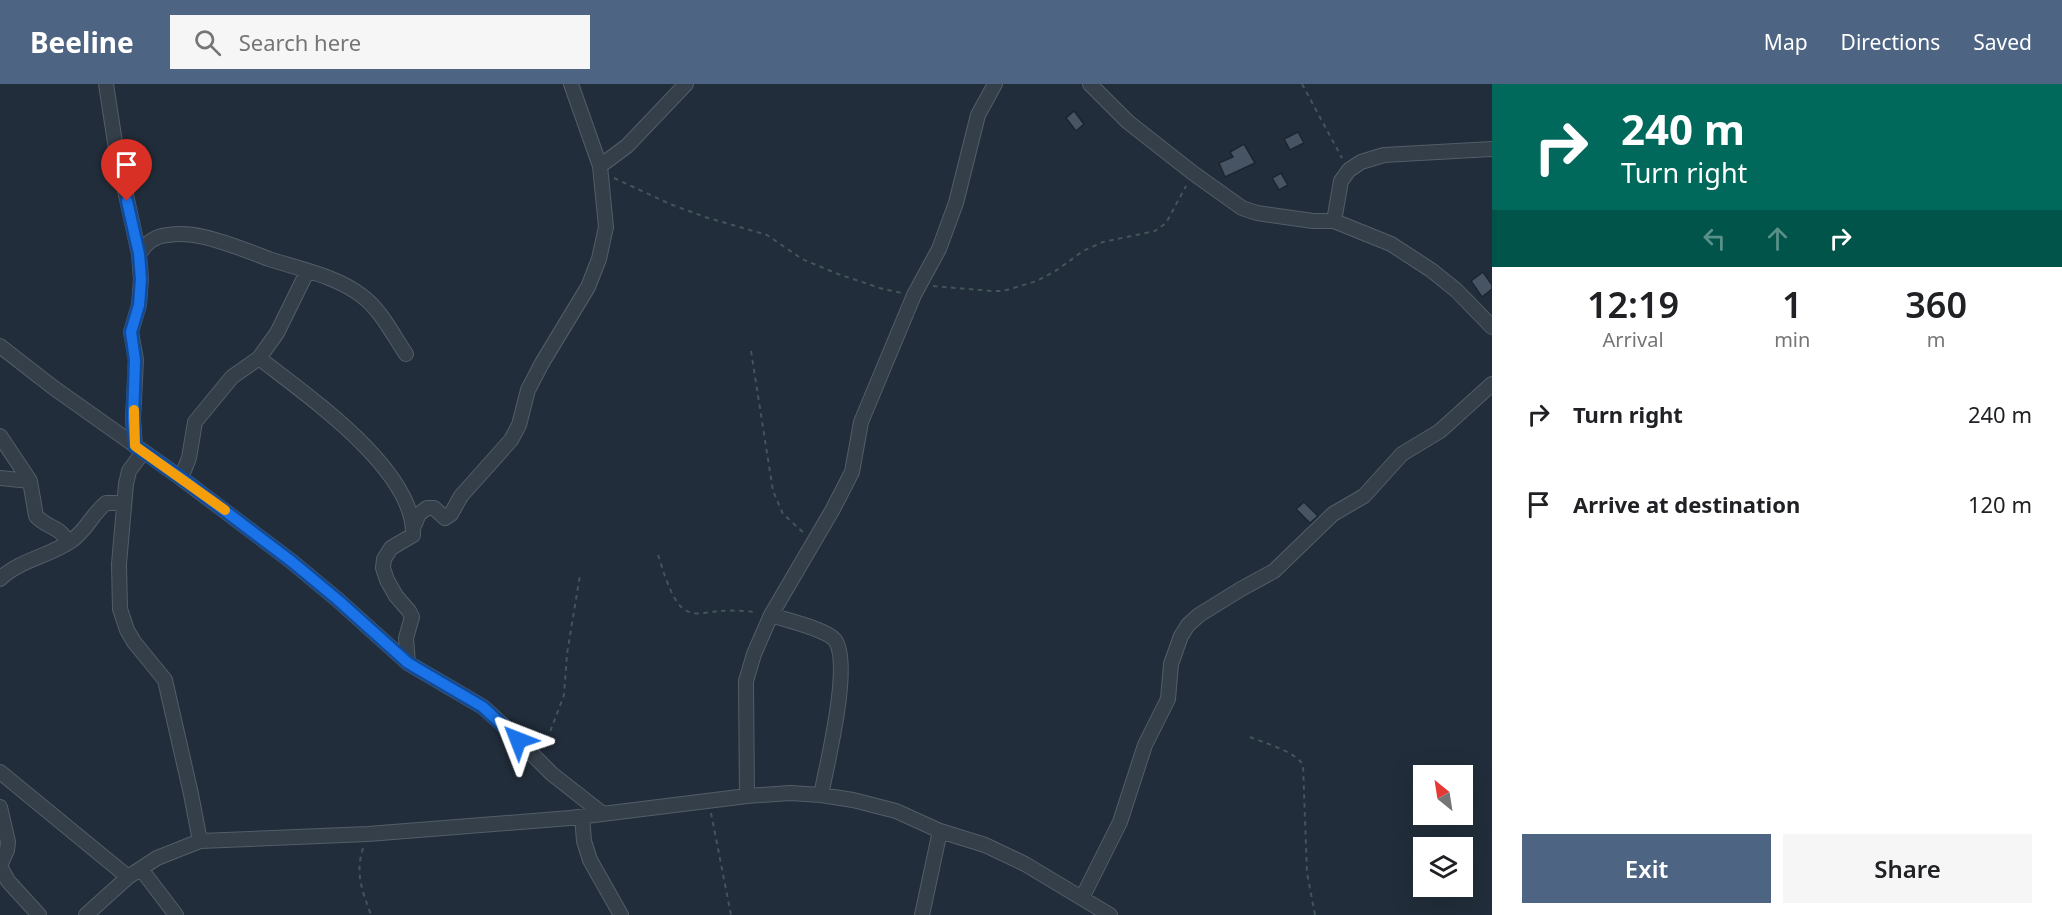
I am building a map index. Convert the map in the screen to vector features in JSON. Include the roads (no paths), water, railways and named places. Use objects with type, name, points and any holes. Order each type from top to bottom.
[{"type":"street","points":[[106,84],[118,159],[139,254],[141,291],[131,332],[135,360],[133,419],[139,449],[129,471],[124,506],[119,564],[120,609],[134,642],[165,680],[200,841]]},
{"type":"street","points":[[408,663],[406,638],[412,617],[387,580],[383,568],[384,559],[391,548],[411,537],[419,514],[428,508],[434,508],[445,518],[451,514],[461,496],[511,440],[525,406],[528,390],[588,287],[599,260],[606,227],[600,169],[571,84]]},
{"type":"street","points":[[600,169],[627,146],[686,84]]},
{"type":"street","points":[[747,796],[746,681],[753,654],[771,615],[852,472],[861,422],[918,289],[939,249],[956,203],[978,115],[995,84]]},
{"type":"street","points":[[1090,84],[1128,122],[1192,173],[1242,208],[1257,213],[1313,221],[1334,220],[1391,244],[1431,270],[1456,290],[1492,327]]},
{"type":"street","points":[[1334,220],[1341,181],[1349,170],[1361,162],[1384,155],[1492,149]]},
{"type":"street","points":[[139,254],[146,244],[155,238],[186,234],[227,243],[350,288],[364,297],[380,315],[406,354]]},
{"type":"street","points":[[181,478],[192,449],[195,422],[232,377],[259,358],[277,333],[307,272]]},
{"type":"street","points":[[0,346],[291,561],[408,663],[483,707],[539,762],[603,814]]},
{"type":"street","points":[[259,358],[337,420],[371,453],[395,482],[407,503],[414,526]]},
{"type":"street","points":[[1082,898],[1120,822],[1145,745],[1168,699],[1172,664],[1181,636],[1188,625],[1199,615],[1274,571],[1333,514],[1364,496],[1402,454],[1440,431],[1492,384]]},
{"type":"street","points":[[0,436],[30,481],[36,516],[63,532],[68,543]]},
{"type":"street","points":[[0,478],[30,481]]},
{"type":"street","points":[[0,579],[14,569],[68,543],[86,528],[106,503],[124,506]]},
{"type":"street","points":[[771,615],[827,634],[835,640],[839,650],[840,684],[821,795]]},
{"type":"street","points":[[0,772],[128,877]]},
{"type":"street","points":[[86,915],[128,877],[157,858],[200,841],[368,834],[582,817],[747,796],[790,793],[853,800],[896,811],[940,831],[985,845],[1025,864],[1109,915]]},
{"type":"street","points":[[0,807],[8,842],[0,866],[8,881],[39,915]]},
{"type":"street","points":[[582,817],[584,841],[590,860],[621,915]]},
{"type":"street","points":[[922,915],[940,831]]},
{"type":"street","points":[[141,869],[176,915]]}]
